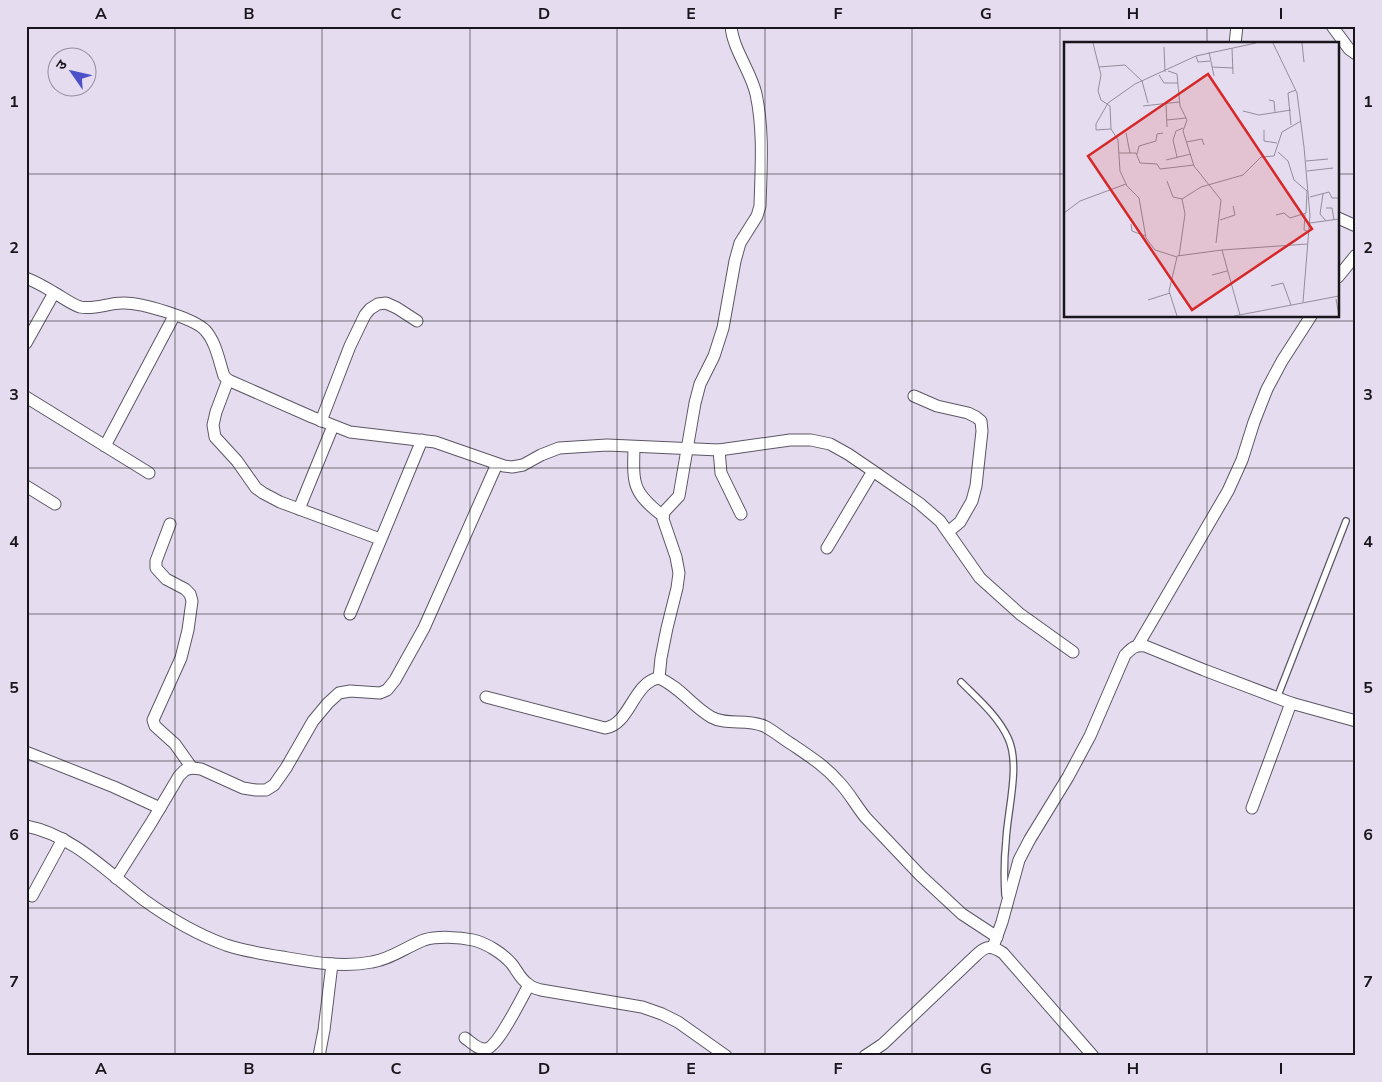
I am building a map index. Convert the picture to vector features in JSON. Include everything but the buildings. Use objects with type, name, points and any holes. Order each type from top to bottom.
[{"type":"street","points":[[659,678],[662,651],[679,573],[676,557],[663,519],[664,512],[679,496],[700,384],[714,356],[724,328],[735,261],[740,243],[757,216],[760,206],[761,129],[756,93],[739,53],[731,26]]},
{"type":"street","points":[[1235,42],[1237,26]]},
{"type":"street","points":[[1332,26],[1349,49],[1356,54]]},
{"type":"street","points":[[1340,219],[1356,226]]},
{"type":"street","points":[[1340,275],[1356,255]]},
{"type":"street","points":[[26,278],[80,307],[93,308],[122,303],[154,309],[192,323],[204,330],[214,343],[224,376],[228,380],[333,426],[350,432],[435,442],[497,464],[512,467],[523,465],[559,448],[607,445],[718,450],[790,440],[811,440],[830,444],[848,454],[919,503],[940,521],[980,578],[1020,614],[1073,652]]},
{"type":"street","points":[[26,343],[54,293]]},
{"type":"street","points":[[321,421],[350,346],[365,315],[370,309],[378,304],[386,304],[397,308],[417,321]]},
{"type":"street","points":[[105,446],[174,316]]},
{"type":"street","points":[[1138,645],[1228,491],[1242,460],[1267,389],[1282,361],[1311,318]]},
{"type":"street","points":[[228,380],[213,426],[216,437],[237,461],[256,488],[263,494],[280,502],[380,539]]},
{"type":"street","points":[[914,396],[937,406],[968,413],[976,416],[981,421],[982,431],[976,486],[972,501],[960,522],[948,532]]},
{"type":"street","points":[[26,397],[149,473]]},
{"type":"street","points":[[299,509],[333,426]]},
{"type":"street","points":[[350,614],[422,440]]},
{"type":"street","points":[[634,447],[634,476],[638,491],[645,500],[664,516]]},
{"type":"street","points":[[718,450],[721,473],[741,514]]},
{"type":"street","points":[[116,878],[178,776],[186,770],[192,768],[201,769],[242,788],[266,790],[274,785],[286,768],[313,721],[339,693],[350,690],[380,693],[387,690],[396,680],[424,628],[497,464]]},
{"type":"street","points":[[827,548],[873,471]]},
{"type":"street","points":[[26,486],[55,504]]},
{"type":"street","points":[[170,524],[156,561],[156,568],[166,579],[185,589],[190,594],[192,602],[181,658],[153,720],[156,726],[175,744],[192,768]]},
{"type":"street","points":[[865,1056],[884,1044],[981,951],[995,942],[1019,860],[1090,736],[1125,655],[1131,648],[1138,645],[1145,646],[1291,704],[1356,721]]},
{"type":"street","points":[[486,696],[605,728],[611,727],[618,722],[646,684],[653,679],[659,678],[679,690],[711,717],[721,722],[751,722],[764,727],[815,760],[838,781],[866,818],[920,875],[995,942],[1093,1056]]},
{"type":"street","points":[[1252,808],[1291,704]]},
{"type":"street","points":[[26,752],[114,787],[160,808]]},
{"type":"street","points":[[26,826],[46,831],[63,839],[168,917],[194,931],[226,944],[295,960],[350,965],[373,962],[426,940],[454,937],[474,940],[498,952],[511,963],[528,985],[541,990],[642,1008],[662,1014],[678,1022],[726,1056]]},
{"type":"street","points":[[32,896],[63,839]]},
{"type":"street","points":[[319,1056],[332,964]]},
{"type":"street","points":[[465,1038],[480,1048],[490,1047],[499,1037],[528,985]]},
{"type":"lane","points":[[1277,698],[1346,521]]},
{"type":"lane","points":[[961,682],[1002,725],[1009,740],[1013,760],[1004,880],[1006,905]]}]
